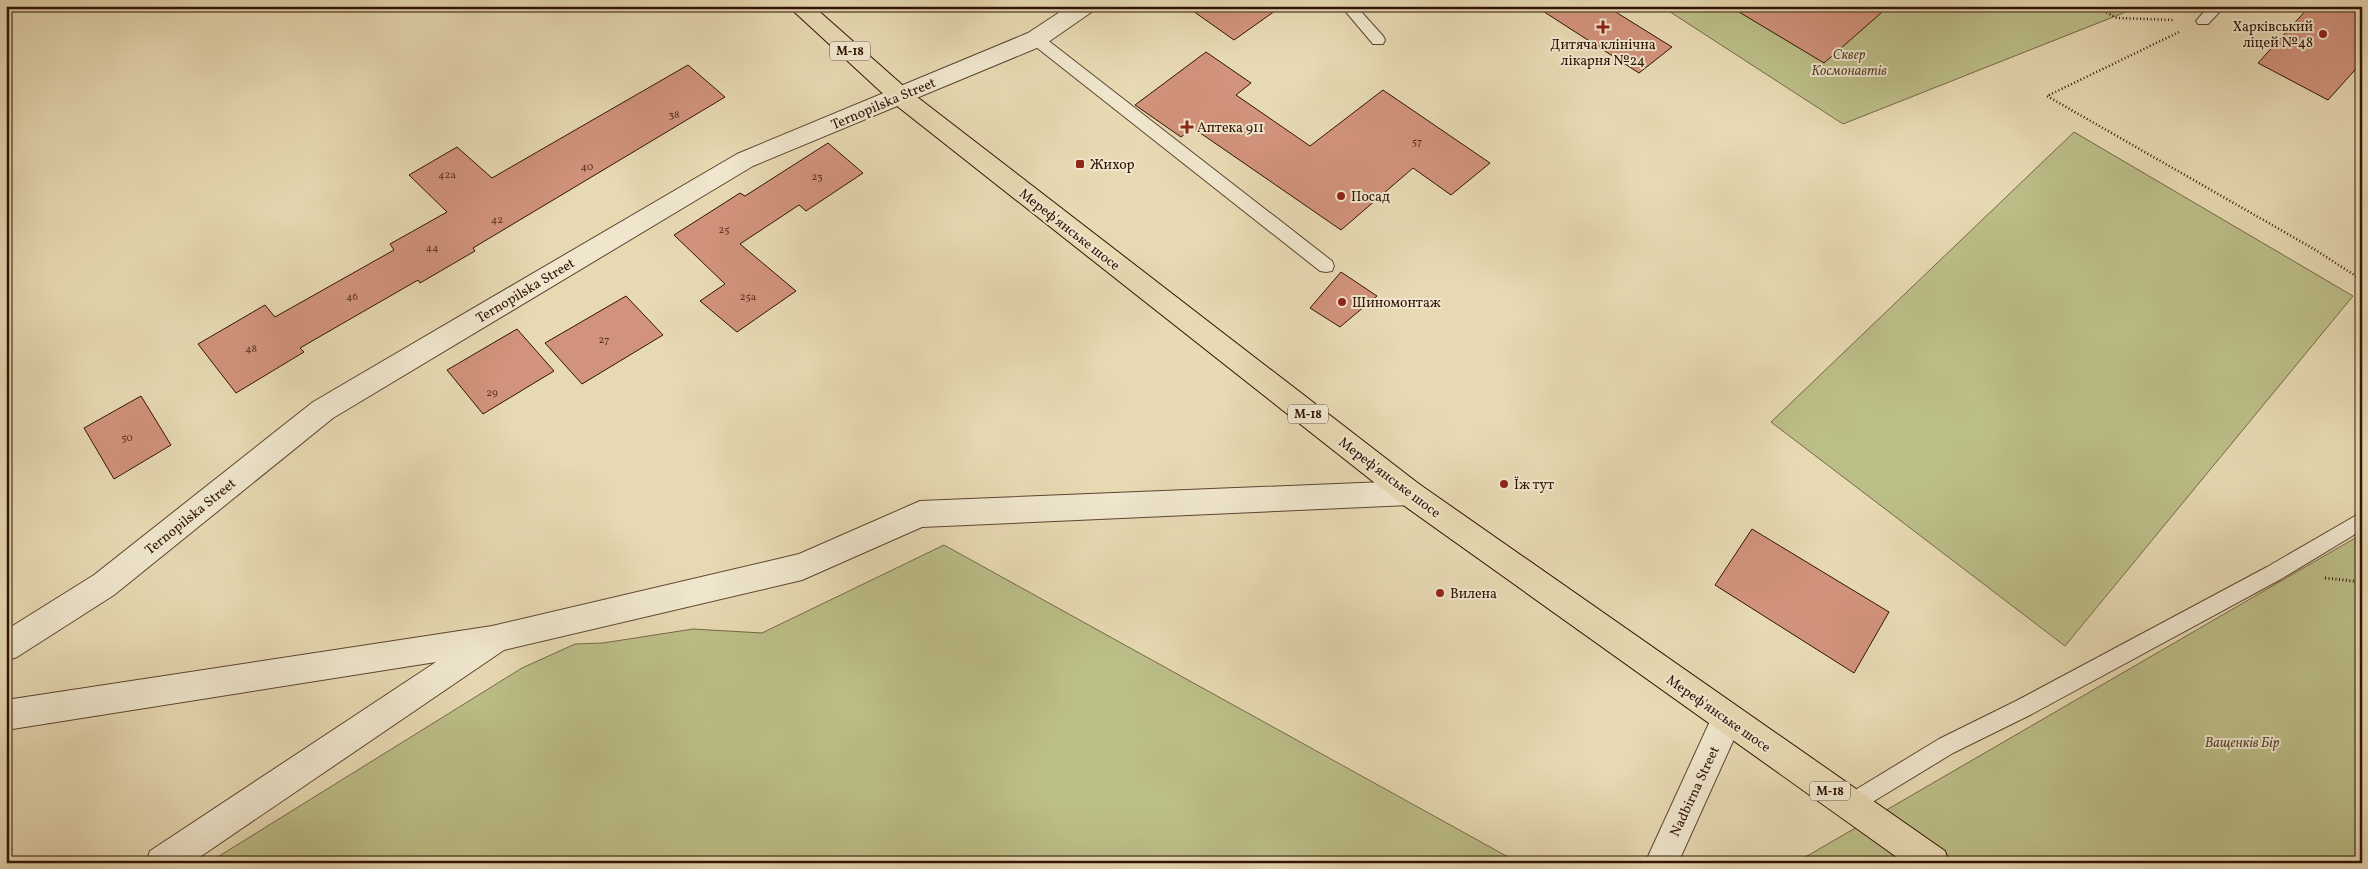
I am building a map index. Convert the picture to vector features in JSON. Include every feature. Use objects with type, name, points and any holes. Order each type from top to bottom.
[{"type":"highway","name":"Мереф'янське шосе","points":[[799,6],[900,96],[1409,493],[1933,863]]},
{"type":"street","name":"Ternopilska Street","points":[[6,647],[104,585],[322,410],[745,160],[1036,39],[1085,6]]},
{"type":"street","points":[[6,715],[497,638],[802,567],[920,514],[1409,493]]},
{"type":"street","points":[[162,863],[497,638]]},
{"type":"street","name":"Nadbirna Street","points":[[1661,863],[1727,719]]},
{"type":"lane","points":[[1348,6],[1378,40]]},
{"type":"lane","points":[[2203,21],[2218,6]]},
{"type":"lane","points":[[1036,39],[1326,266]]},
{"type":"lane","points":[[1849,805],[1946,746],[2023,708],[2274,573],[2362,520]]},
{"type":"path","points":[[2094,6],[2117,18],[2203,21]]},
{"type":"path","points":[[2203,21],[2047,96],[2305,244],[2362,280]]},
{"type":"green space","name":"Сквер Космонавтів","points":[[1661,6],[2141,6],[1843,124]]},
{"type":"green space","points":[[2074,132],[2353,296],[2065,646],[1771,422]]},
{"type":"green space","name":"Ващенків Бір","points":[[2362,534],[2362,863],[1795,863]]},
{"type":"green space","points":[[944,545],[1519,863],[208,863],[522,668],[575,644],[603,643],[693,629],[762,633]]},
{"type":"building","points":[[1186,6],[1282,6],[1234,40]]},
{"type":"building","name":"Дитяча клінічна лікарня №24","points":[[1535,6],[1606,6],[1672,47],[1639,73]]},
{"type":"building","points":[[1729,6],[1889,6],[1824,63]]},
{"type":"building","name":"Харківський ліцей №48","points":[[2310,6],[2362,6],[2362,62],[2328,100],[2258,63]]},
{"type":"building","points":[[1206,52],[1251,83],[1236,95],[1310,146],[1383,90],[1490,163],[1451,195],[1413,168],[1341,230],[1193,128],[1181,137],[1135,105]]},
{"type":"building","points":[[688,65],[725,97],[473,248],[475,251],[420,283],[418,280],[300,348],[304,352],[236,393],[198,344],[265,305],[275,317],[394,250],[390,244],[447,212],[409,175],[457,147],[492,178]]},
{"type":"building","points":[[828,143],[863,173],[806,211],[799,205],[740,244],[796,291],[737,332],[700,301],[725,284],[674,235],[740,193],[745,196]]},
{"type":"building","name":"Шиномонтаж","points":[[1341,272],[1377,296],[1340,327],[1310,308]]},
{"type":"building","points":[[626,296],[663,335],[582,384],[545,343]]},
{"type":"building","points":[[517,329],[554,371],[483,414],[447,370]]},
{"type":"building","points":[[141,396],[171,445],[114,479],[84,428]]},
{"type":"building","points":[[1752,529],[1889,612],[1854,673],[1715,585]]},
{"type":"place","name":"Дитяча клінічна лікарня №24","points":[[1603,27]]},
{"type":"place","name":"Харківський ліцей №48","points":[[2323,34]]},
{"type":"place","name":"Аптека 911","points":[[1187,127]]},
{"type":"place","name":"Жихор","points":[[1080,164]]},
{"type":"place","name":"Посад","points":[[1341,196]]},
{"type":"place","name":"Шиномонтаж","points":[[1342,302]]},
{"type":"place","name":"Їж тут","points":[[1504,484]]},
{"type":"place","name":"Вилена","points":[[1440,593]]}]
